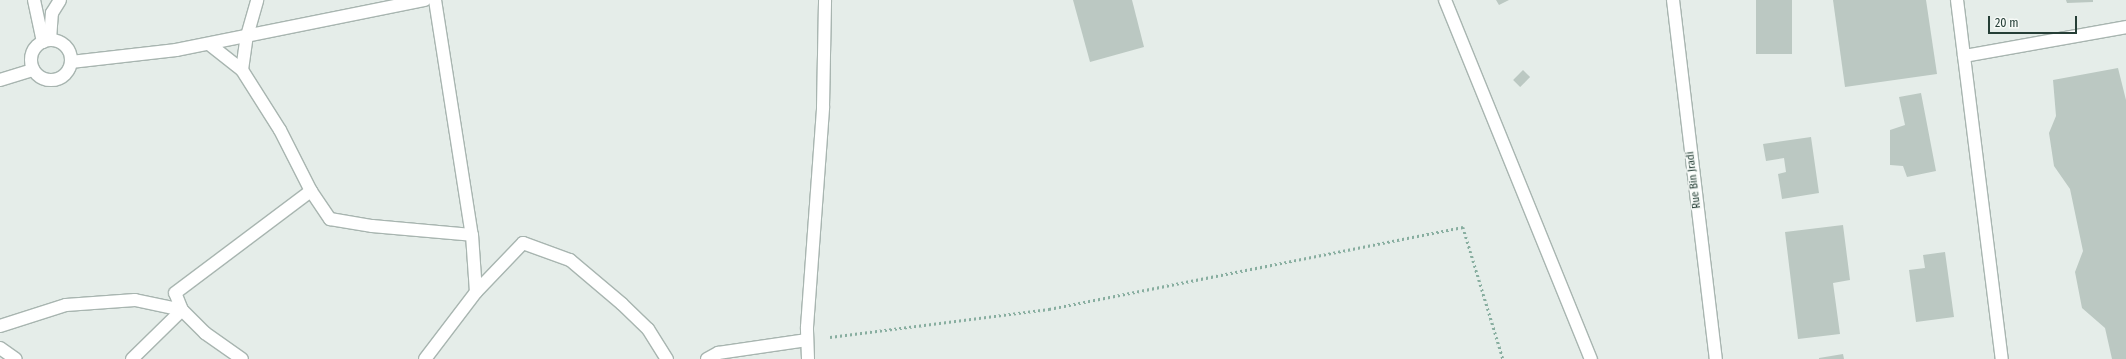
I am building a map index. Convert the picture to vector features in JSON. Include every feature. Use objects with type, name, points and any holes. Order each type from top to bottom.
[{"type":"street","points":[[34,0],[46,41]]},
{"type":"street","points":[[46,41],[63,44],[70,56],[71,62],[65,74],[54,80],[42,78],[33,70],[31,58],[33,51],[46,41],[52,13],[60,0]]},
{"type":"street","points":[[242,70],[248,36],[257,0]]},
{"type":"street","points":[[71,62],[176,50],[425,0]]},
{"type":"street","points":[[434,0],[472,235],[476,292]]},
{"type":"street","points":[[808,359],[807,340],[823,107],[825,0]]},
{"type":"street","points":[[1445,0],[1591,359]]},
{"type":"street","name":"Rue Bin Jradi","points":[[1672,0],[1716,359]]},
{"type":"street","points":[[1957,0],[2002,359]]},
{"type":"street","points":[[1964,56],[2126,27]]},
{"type":"street","points":[[209,44],[242,70],[280,130],[311,191],[330,219],[372,226],[472,235]]},
{"type":"street","points":[[0,80],[33,70]]},
{"type":"street","points":[[235,357],[205,333],[182,310],[175,293],[311,191]]},
{"type":"street","points":[[425,359],[476,292],[523,243],[570,260],[622,304],[648,329],[667,359]]},
{"type":"street","points":[[0,326],[66,305],[135,300],[182,310]]},
{"type":"street","points":[[132,359],[182,310]]},
{"type":"street","points":[[707,359],[718,353],[807,340]]},
{"type":"street","points":[[0,348],[16,359]]},
{"type":"path","points":[[807,340],[1050,309],[1463,227],[1504,359]]},
{"type":"building","points":[[1073,0],[1132,0],[1144,47],[1090,62]]},
{"type":"building","points":[[1496,0],[1509,0],[1499,5]]},
{"type":"building","points":[[1756,0],[1792,0],[1792,54],[1756,54]]},
{"type":"building","points":[[1833,0],[1926,0],[1937,74],[1845,87]]},
{"type":"building","points":[[2066,0],[2093,0],[2093,2],[2067,3]]},
{"type":"building","points":[[2118,68],[2126,100],[2126,359],[2112,359],[2105,328],[2082,308],[2075,272],[2083,251],[2070,189],[2054,166],[2049,133],[2056,116],[2053,80]]},
{"type":"building","points":[[1523,70],[1530,77],[1520,87],[1513,80]]},
{"type":"building","points":[[1921,93],[1936,171],[1907,177],[1903,166],[1890,165],[1890,130],[1905,125],[1899,97]]},
{"type":"building","points":[[1811,137],[1819,193],[1782,199],[1778,174],[1786,172],[1784,158],[1766,161],[1763,144]]},
{"type":"building","points":[[1843,225],[1850,280],[1833,283],[1840,334],[1798,339],[1785,232]]},
{"type":"building","points":[[1945,252],[1954,317],[1916,322],[1909,270],[1925,268],[1923,255]]},
{"type":"building","points":[[1843,354],[1844,359],[1819,359],[1819,358]]}]
